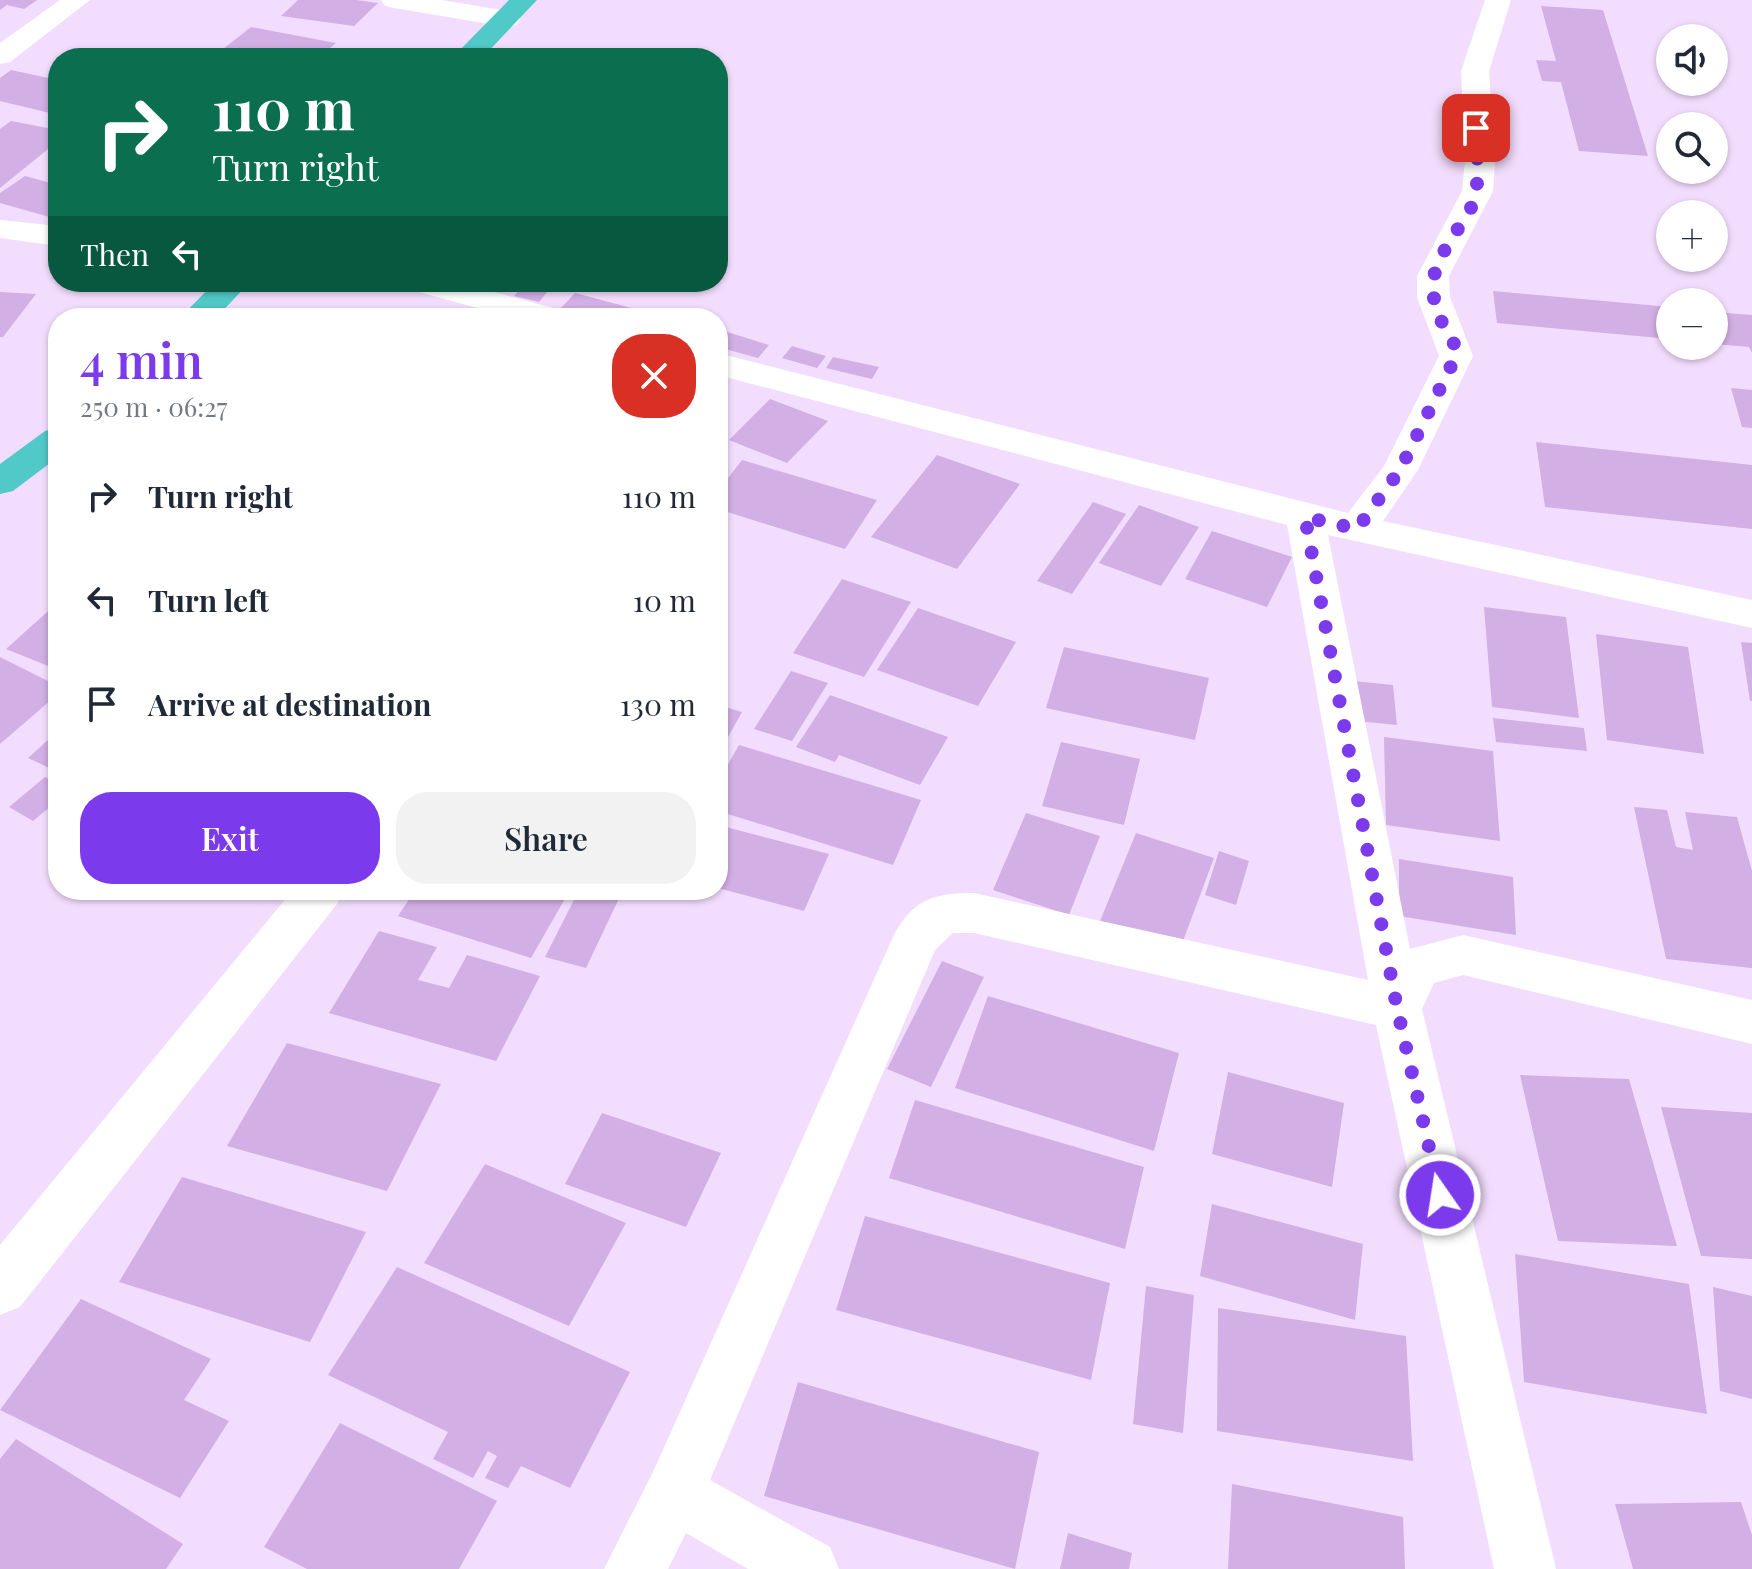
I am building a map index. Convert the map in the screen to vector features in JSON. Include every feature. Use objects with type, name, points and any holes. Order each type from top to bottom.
[{"type":"highway","points":[[476,48],[515,9]]},
{"type":"highway","points":[[207,308],[224,292]]},
{"type":"highway","points":[[0,482],[48,446]]},
{"type":"street","points":[[0,56],[77,0]]},
{"type":"street","points":[[394,0],[515,9]]},
{"type":"street","points":[[1357,529],[1400,470],[1456,356],[1453,339],[1436,313],[1432,284],[1438,261],[1474,203],[1478,177],[1474,79],[1480,50],[1493,26],[1498,0]]},
{"type":"street","points":[[0,229],[48,235]]},
{"type":"street","points":[[457,292],[515,308]]},
{"type":"street","points":[[728,378],[1357,529],[1752,614]]},
{"type":"street","points":[[1305,517],[1397,1008],[1525,1569]]},
{"type":"street","points":[[0,1288],[313,900]]},
{"type":"street","points":[[635,1569],[674,1493],[917,937],[942,913],[974,913],[1397,1008]]},
{"type":"street","points":[[1397,1008],[1418,967],[1463,955],[1752,1022]]},
{"type":"street","points":[[674,1493],[808,1569]]},
{"type":"building","points":[[0,0],[37,0],[24,9],[7,5],[0,10]]},
{"type":"building","points":[[298,0],[378,3],[354,26],[281,16]]},
{"type":"building","points":[[1541,6],[1603,10],[1648,156],[1579,151],[1561,82],[1542,81],[1536,60],[1556,61]]},
{"type":"building","points":[[251,27],[336,43],[330,48],[224,48]]},
{"type":"building","points":[[11,70],[48,78],[48,113],[0,101],[0,78]]},
{"type":"building","points":[[11,121],[48,128],[48,149],[0,188],[0,129]]},
{"type":"building","points":[[25,176],[48,182],[48,217],[0,203],[0,193]]},
{"type":"building","points":[[1493,291],[1656,306],[1656,338],[1497,323]]},
{"type":"building","points":[[0,292],[36,294],[3,337],[0,337]]},
{"type":"building","points":[[518,292],[547,292],[539,302],[514,296]]},
{"type":"building","points":[[575,293],[632,308],[561,308]]},
{"type":"building","points":[[1728,313],[1752,315],[1752,353],[1749,347],[1728,345]]},
{"type":"building","points":[[728,332],[769,345],[758,358],[728,350]]},
{"type":"building","points":[[792,346],[826,356],[817,368],[782,358]]},
{"type":"building","points":[[833,357],[879,367],[872,379],[826,368]]},
{"type":"building","points":[[1731,388],[1752,390],[1752,428],[1742,427]]},
{"type":"building","points":[[770,399],[828,421],[787,463],[729,440]]},
{"type":"building","points":[[1536,442],[1752,465],[1752,529],[1545,507]]},
{"type":"building","points":[[937,455],[1020,484],[957,569],[871,537]]},
{"type":"building","points":[[742,460],[877,500],[845,549],[728,512],[728,478]]},
{"type":"building","points":[[1093,502],[1126,514],[1072,594],[1037,581]]},
{"type":"building","points":[[1139,505],[1199,527],[1161,586],[1099,563]]},
{"type":"building","points":[[1212,531],[1292,557],[1267,607],[1185,579]]},
{"type":"building","points":[[842,579],[911,602],[864,677],[793,653]]},
{"type":"building","points":[[1484,607],[1566,617],[1579,718],[1492,707]]},
{"type":"building","points":[[918,608],[1016,642],[978,706],[877,670]]},
{"type":"building","points":[[48,611],[48,666],[6,649]]},
{"type":"building","points":[[1596,634],[1688,647],[1704,754],[1607,740]]},
{"type":"building","points":[[1741,642],[1752,643],[1752,701],[1750,701]]},
{"type":"building","points":[[1064,647],[1209,678],[1195,740],[1046,708]]},
{"type":"building","points":[[0,657],[48,681],[48,703],[0,744]]},
{"type":"building","points":[[791,671],[828,683],[792,741],[754,729]]},
{"type":"building","points":[[1354,681],[1393,685],[1397,725],[1357,721]]},
{"type":"building","points":[[830,695],[948,737],[920,785],[839,755],[835,762],[796,747]]},
{"type":"building","points":[[728,708],[742,712],[728,737]]},
{"type":"building","points":[[1493,718],[1584,728],[1587,751],[1496,742]]},
{"type":"building","points":[[1384,737],[1493,751],[1500,841],[1386,825]]},
{"type":"building","points":[[48,740],[48,767],[28,758]]},
{"type":"building","points":[[1061,742],[1140,759],[1124,825],[1042,806]]},
{"type":"building","points":[[739,745],[921,800],[893,865],[728,814],[728,764]]},
{"type":"building","points":[[45,777],[48,779],[48,808],[33,821],[9,807]]},
{"type":"building","points":[[1634,807],[1667,810],[1676,847],[1693,850],[1685,812],[1737,817],[1752,871],[1752,968],[1666,959]]},
{"type":"building","points":[[1026,813],[1100,836],[1069,915],[993,890]]},
{"type":"building","points":[[728,828],[829,854],[804,911],[728,891]]},
{"type":"building","points":[[1136,833],[1214,858],[1180,949],[1100,921]]},
{"type":"building","points":[[1219,851],[1249,861],[1236,905],[1205,895]]},
{"type":"building","points":[[1399,859],[1513,877],[1516,935],[1399,916]]},
{"type":"building","points":[[408,900],[564,900],[531,958],[398,916]]},
{"type":"building","points":[[574,900],[618,900],[586,968],[545,957]]},
{"type":"building","points":[[379,931],[437,947],[418,980],[449,988],[467,955],[540,976],[496,1061],[329,1013]]},
{"type":"building","points":[[942,961],[984,977],[931,1087],[887,1069]]},
{"type":"building","points":[[988,996],[1179,1053],[1154,1151],[955,1088]]},
{"type":"building","points":[[287,1043],[441,1084],[387,1191],[227,1146]]},
{"type":"building","points":[[1228,1072],[1344,1103],[1332,1187],[1212,1154]]},
{"type":"building","points":[[1520,1075],[1629,1079],[1677,1246],[1558,1241]]},
{"type":"building","points":[[915,1100],[1144,1167],[1125,1249],[889,1178]]},
{"type":"building","points":[[1661,1107],[1752,1113],[1752,1259],[1701,1256]]},
{"type":"building","points":[[602,1113],[721,1153],[686,1227],[565,1184]]},
{"type":"building","points":[[485,1164],[626,1223],[569,1326],[424,1263]]},
{"type":"building","points":[[182,1177],[366,1232],[310,1342],[119,1282]]},
{"type":"building","points":[[1212,1204],[1363,1244],[1355,1320],[1200,1276]]},
{"type":"building","points":[[865,1216],[1110,1283],[1091,1380],[836,1310]]},
{"type":"building","points":[[1515,1254],[1689,1284],[1707,1414],[1524,1382]]},
{"type":"building","points":[[397,1267],[630,1372],[570,1488],[521,1466],[508,1488],[485,1478],[497,1456],[488,1451],[473,1478],[433,1459],[448,1432],[328,1375]]},
{"type":"building","points":[[1146,1286],[1194,1295],[1183,1433],[1133,1424]]},
{"type":"building","points":[[1713,1287],[1752,1296],[1752,1399],[1720,1391]]},
{"type":"building","points":[[81,1299],[211,1359],[184,1400],[229,1421],[180,1498],[0,1410]]},
{"type":"building","points":[[1218,1308],[1406,1336],[1413,1461],[1217,1431]]},
{"type":"building","points":[[798,1382],[1039,1452],[1015,1569],[764,1496]]},
{"type":"building","points":[[340,1423],[497,1501],[459,1569],[307,1569],[264,1547]]},
{"type":"building","points":[[16,1439],[183,1544],[166,1569],[0,1569],[0,1459]]},
{"type":"building","points":[[1232,1484],[1403,1517],[1405,1569],[1228,1569]]},
{"type":"building","points":[[1741,1502],[1752,1535],[1752,1569],[1633,1569],[1615,1504]]},
{"type":"building","points":[[1068,1533],[1132,1553],[1129,1569],[1060,1569]]},
{"type":"route","points":[[1440,1195],[1397,1008],[1305,517],[1357,529],[1400,470],[1448,376],[1456,356],[1453,339],[1436,313],[1432,284],[1438,261],[1474,203],[1478,177],[1476,128]]}]
